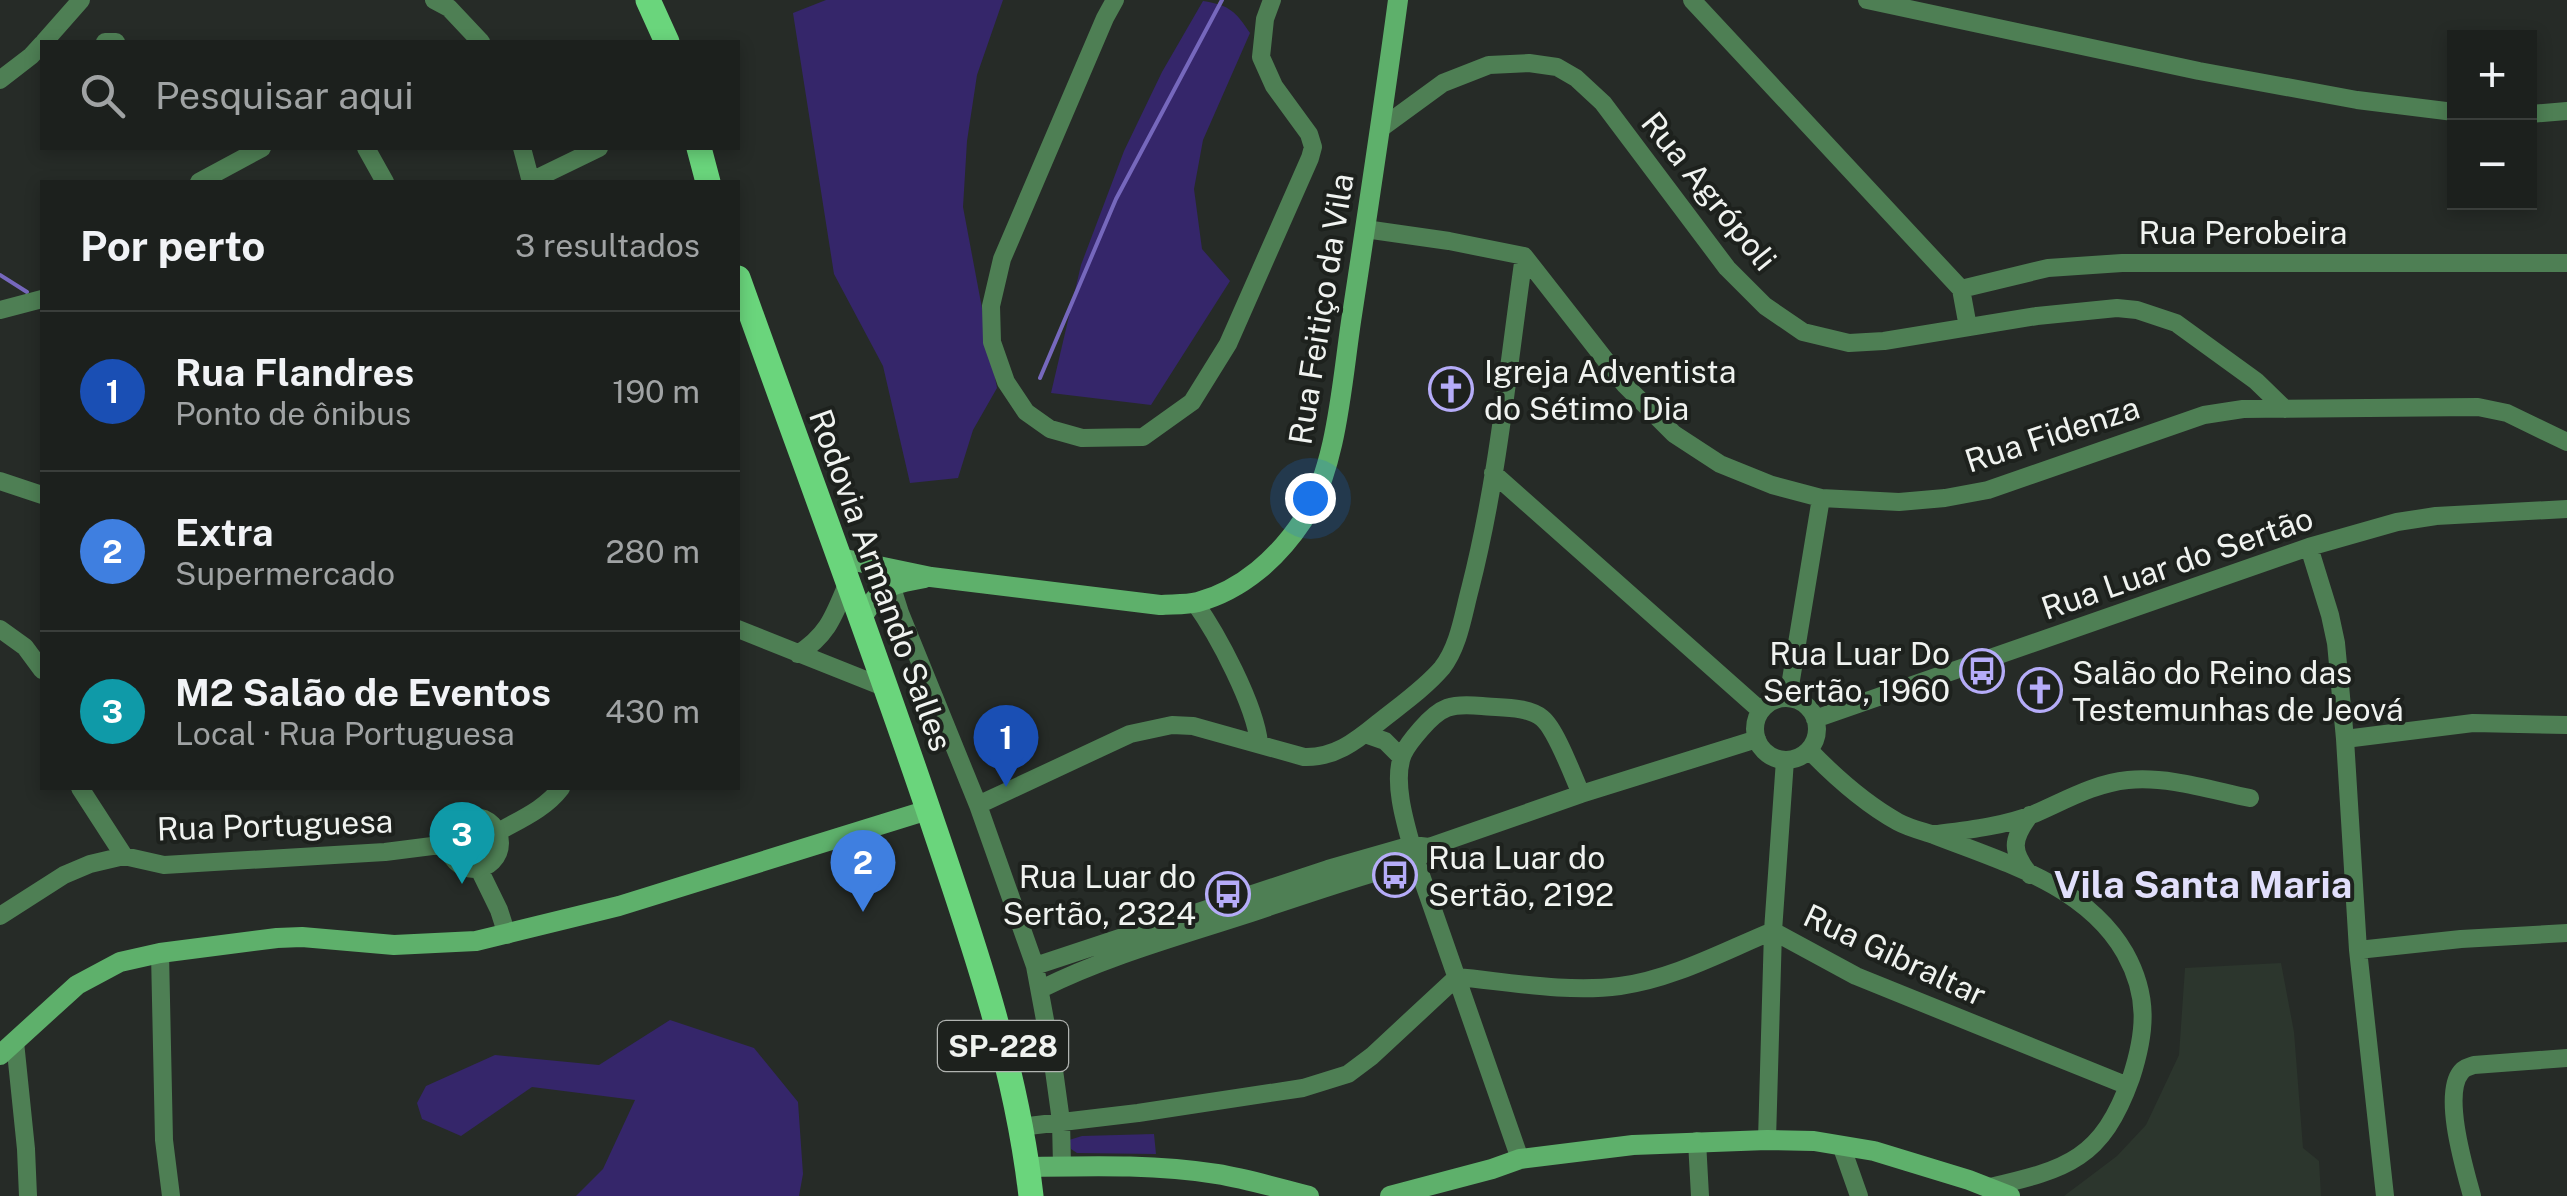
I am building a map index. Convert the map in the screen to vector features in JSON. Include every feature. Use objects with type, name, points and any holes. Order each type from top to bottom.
[{"type":"main road","points":[[648,0],[665,40]]},
{"type":"main road","points":[[700,150],[707,180]]},
{"type":"main road","name":"Rodovia Armando Salles","points":[[740,284],[886,688],[999,1030],[1031,1196]]},
{"type":"street","points":[[48,40],[81,0]]},
{"type":"street","points":[[434,0],[449,8],[479,40]]},
{"type":"street","points":[[1115,0],[1002,259],[991,306],[992,342],[1006,382],[1026,412],[1050,429],[1082,438],[1142,437],[1192,402],[1228,344],[1305,175],[1313,146],[1309,134],[1274,86],[1262,56],[1265,19],[1272,0]]},
{"type":"street","name":"Rua Feitiço da Vila","points":[[844,570],[1160,604],[1195,603],[1236,586],[1260,570],[1305,517],[1324,476],[1398,0]]},
{"type":"street","points":[[1692,0],[1961,290],[1968,327]]},
{"type":"street","points":[[1868,0],[2199,71],[2357,100],[2447,111]]},
{"type":"street","points":[[0,80],[40,49]]},
{"type":"street","name":"Rua Agrópoli","points":[[1380,129],[1443,83],[1489,65],[1529,63],[1557,67],[1576,78],[1603,103],[1726,268],[1781,319],[1803,332],[1849,343],[1884,342],[2037,316],[2117,308],[2137,310],[2176,323],[2256,381],[2284,409]]},
{"type":"street","points":[[2537,113],[2567,111]]},
{"type":"street","points":[[203,180],[258,150]]},
{"type":"street","points":[[367,150],[384,180]]},
{"type":"street","points":[[523,150],[530,180]]},
{"type":"street","points":[[535,180],[596,150]]},
{"type":"street","points":[[978,805],[1130,734],[1172,725],[1193,726],[1320,757],[1341,750],[1365,734],[1442,667],[1453,648],[1479,553],[1524,256],[1365,229]]},
{"type":"street","name":"Rua Fidenza","points":[[1524,256],[1625,385],[1674,434],[1720,464],[1772,485],[1821,498],[1899,502],[1988,490],[2204,415],[2243,409],[2478,406],[2507,413],[2567,442]]},
{"type":"street","name":"Rua Perobeira","points":[[1961,290],[2048,268],[2122,262],[2567,263]]},
{"type":"street","points":[[0,310],[40,300]]},
{"type":"street","points":[[1493,473],[1761,711]]},
{"type":"street","points":[[0,481],[40,495]]},
{"type":"street","points":[[1788,698],[1821,498]]},
{"type":"street","name":"Rua Luar do Sertão","points":[[1816,719],[2309,547],[2397,522],[2436,516],[2567,509]]},
{"type":"street","points":[[2309,547],[2336,643],[2358,950],[2385,1196]]},
{"type":"street","points":[[798,654],[816,642],[832,620],[844,570]]},
{"type":"street","points":[[861,619],[888,575]]},
{"type":"street","points":[[888,575],[978,805],[1035,966],[1060,1122],[1062,1166]]},
{"type":"street","points":[[1195,603],[1235,676],[1254,720],[1259,744]]},
{"type":"street","points":[[0,628],[25,647],[40,667]]},
{"type":"street","points":[[740,630],[886,688]]},
{"type":"street","points":[[1416,692],[1439,710]]},
{"type":"street","points":[[1788,698],[1805,704],[1816,719],[1816,736],[1809,750],[1798,758],[1785,760],[1773,758],[1763,750],[1756,739],[1755,724],[1770,702],[1788,698]]},
{"type":"street","points":[[1520,1160],[1457,977],[1419,851],[1404,817],[1401,757],[1439,710],[1465,705],[1523,711],[1536,714],[1549,726],[1581,794]]},
{"type":"street","points":[[2345,738],[2473,723],[2567,725]]},
{"type":"street","points":[[1365,734],[1385,741],[1401,757]]},
{"type":"street","points":[[1041,989],[1160,934],[1328,868],[1419,851],[1756,739]]},
{"type":"street","points":[[1390,1196],[1520,1160],[1633,1144],[1814,1141],[1916,1162],[1969,1188],[2044,1174],[2088,1151],[2107,1129],[2128,1086],[2144,1024],[2132,966],[2110,930],[2064,891],[1901,824],[1841,782],[1809,750]]},
{"type":"street","points":[[1767,1140],[1773,931],[1785,760]]},
{"type":"street","points":[[1932,835],[2030,816],[2062,800],[2129,780],[2148,779],[2250,798]]},
{"type":"street","points":[[81,790],[124,856]]},
{"type":"street","points":[[448,844],[455,860],[464,866],[486,866],[498,855],[498,832],[542,807],[559,790]]},
{"type":"street","points":[[28,1196],[26,1148],[8,1048],[77,985],[120,962],[160,952],[290,938],[404,945],[476,941],[620,906],[928,810]]},
{"type":"street","points":[[2030,816],[2015,841],[2016,855],[2030,875]]},
{"type":"street","name":"Rua Portuguesa","points":[[0,916],[64,875],[124,856],[164,865],[385,852],[448,844],[452,829],[472,817],[488,820],[498,832]]},
{"type":"street","points":[[479,869],[507,935]]},
{"type":"street","name":"Rua Gibraltar","points":[[1457,977],[1586,989],[1620,986],[1648,981],[1773,931],[1856,976],[2128,1086]]},
{"type":"street","points":[[2358,950],[2567,933]]},
{"type":"street","points":[[1035,966],[1160,934]]},
{"type":"street","points":[[160,952],[164,1140],[171,1196]]},
{"type":"street","points":[[1020,1127],[1303,1088],[1348,1074],[1457,977]]},
{"type":"street","points":[[2472,1196],[2458,1148],[2458,1075],[2474,1064],[2567,1058]]},
{"type":"street","points":[[1697,1142],[1700,1196]]},
{"type":"street","points":[[1841,1145],[1860,1196]]},
{"type":"street","points":[[1028,1166],[1109,1165],[1217,1174],[1263,1190],[1309,1196]]},
{"type":"street","points":[[1990,1187],[2010,1196]]},
{"type":"shaded area","points":[[826,0],[1003,0],[977,75],[963,207],[997,388],[973,430],[958,478],[910,483],[883,366],[834,274],[793,13]]},
{"type":"shaded area","points":[[1203,1],[1231,11],[1250,33],[1203,140],[1194,189],[1202,249],[1230,281],[1151,405],[1051,393],[1081,265],[1124,151],[1162,72]]},
{"type":"shaded area","points":[[2281,963],[2294,1032],[2303,1148],[2319,1161],[2321,1196],[2064,1196],[2117,1156],[2146,1125],[2179,1055],[2185,968]]},
{"type":"shaded area","points":[[670,1020],[754,1048],[798,1102],[803,1174],[799,1196],[576,1196],[603,1169],[635,1100],[532,1087],[461,1136],[422,1119],[417,1103],[426,1086],[495,1055],[599,1065]]},
{"type":"shaded area","points":[[1154,1134],[1156,1154],[1077,1153],[1071,1149],[1069,1140],[1082,1136]]},
{"type":"waterway","points":[[1040,378],[1116,199],[1222,0]]},
{"type":"waterway","points":[[0,275],[27,292]]},
{"type":"place","name":"Igreja Adventista do Sétimo Dia","points":[[1451,389]]},
{"type":"place","name":"Rua Luar Do Sertão, 1960","points":[[1982,671]]},
{"type":"place","name":"Salão do Reino das Testemunhas de Jeová","points":[[2040,690]]},
{"type":"place","name":"Rua Flandres","points":[[1006,787]]},
{"type":"place","name":"Rua Luar do Sertão, 2192","points":[[1395,875]]},
{"type":"place","name":"M2 Salão de Eventos","points":[[462,884]]},
{"type":"place","name":"Rua Luar do Sertão, 2324","points":[[1228,894]]},
{"type":"place","name":"Extra","points":[[863,912]]},
{"type":"district","name":"Vila Santa Maria","points":[[2203,884]]}]
